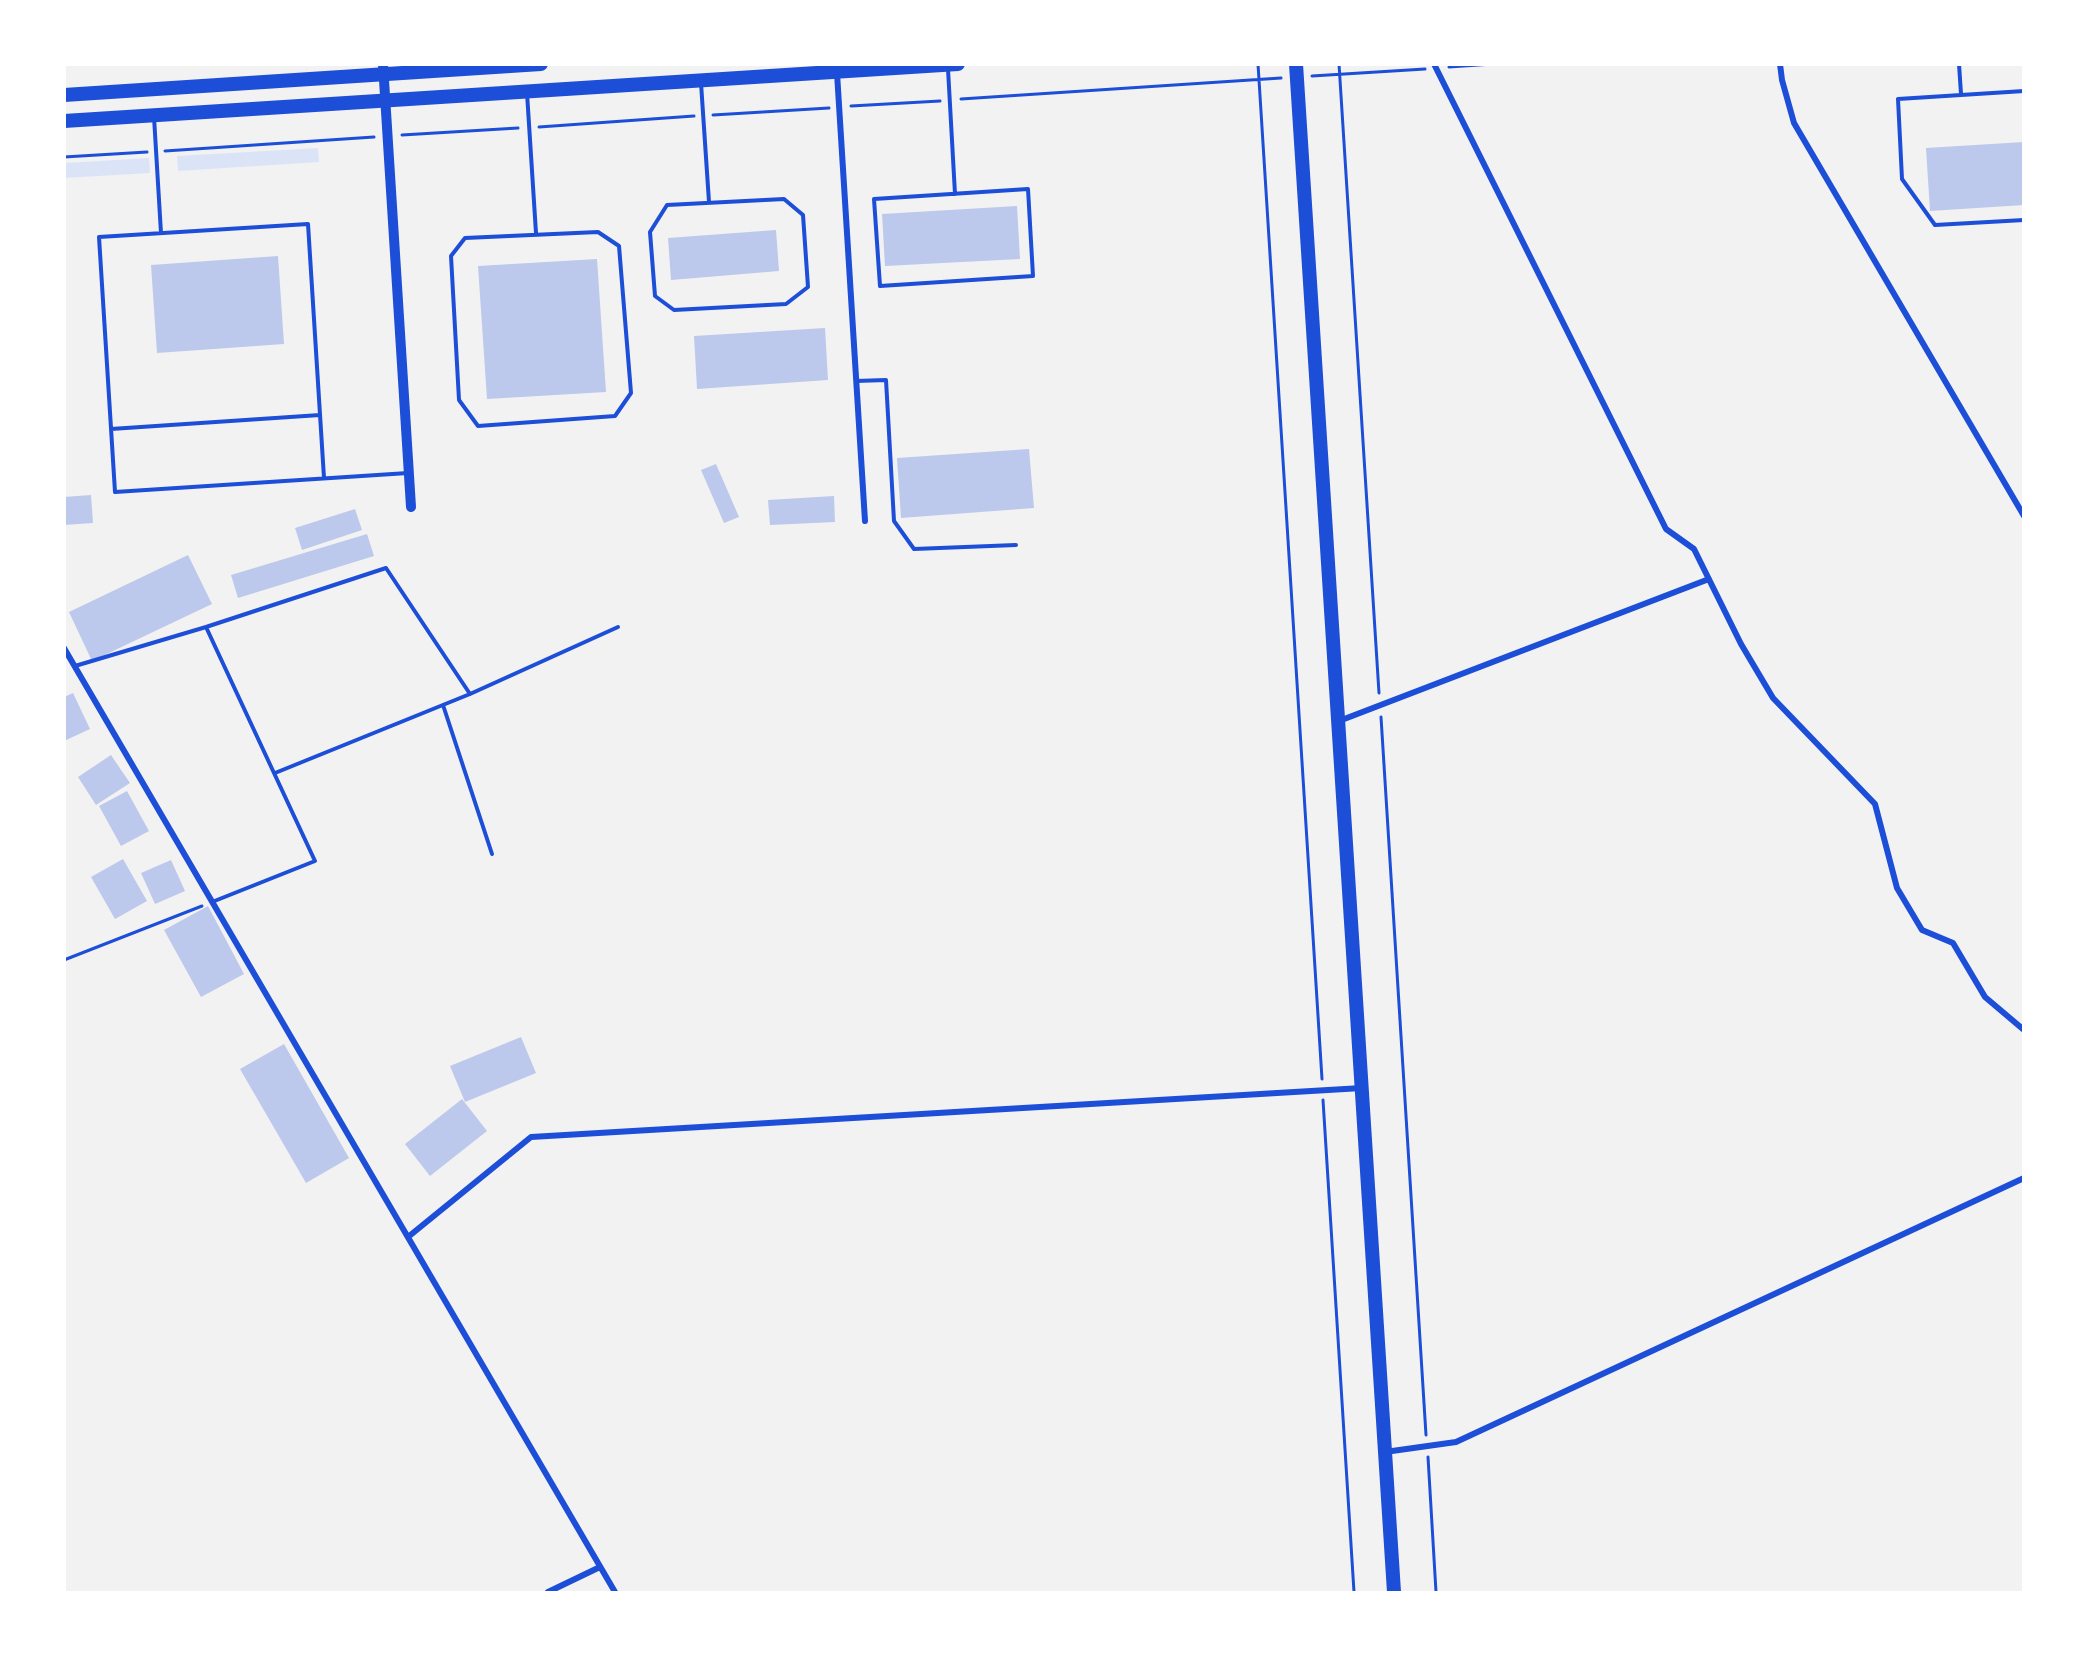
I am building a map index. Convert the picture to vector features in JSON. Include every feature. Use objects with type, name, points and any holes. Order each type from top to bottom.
[{"type":"main road","points":[[64,95],[383,70],[541,64]]},
{"type":"main road","points":[[64,121],[958,64]]},
{"type":"main road","points":[[1297,71],[1394,1593]]},
{"type":"street","points":[[1780,64],[1794,123],[2024,516]]},
{"type":"street","points":[[1434,66],[1666,529],[1694,549],[1741,644],[1773,698],[1875,804],[1898,888],[1922,930],[1953,943],[1985,997],[2024,1030]]},
{"type":"street","points":[[383,70],[411,507]]},
{"type":"street","points":[[837,72],[865,521]]},
{"type":"street","points":[[1339,721],[1709,579]]},
{"type":"street","points":[[64,648],[615,1593]]},
{"type":"street","points":[[408,1237],[531,1137],[1362,1088]]},
{"type":"street","points":[[1385,1452],[1427,1448],[1456,1442],[2024,1178]]},
{"type":"street","points":[[548,1593],[600,1567]]},
{"type":"lane","points":[[1959,64],[1961,94]]},
{"type":"lane","points":[[947,65],[956,194]]},
{"type":"lane","points":[[701,81],[709,202]]},
{"type":"lane","points":[[2024,90],[1898,99],[1902,179],[1935,225],[2024,220]]},
{"type":"lane","points":[[527,92],[536,233]]},
{"type":"lane","points":[[154,115],[161,233]]},
{"type":"lane","points":[[1028,189],[1033,276],[880,286],[874,199],[956,194],[1028,189]]},
{"type":"lane","points":[[784,199],[803,215],[808,286],[786,304],[674,310],[655,296],[650,232],[667,205],[709,202],[784,199]]},
{"type":"lane","points":[[324,478],[308,224],[99,237],[115,492],[409,473]]},
{"type":"lane","points":[[598,232],[619,246],[631,393],[615,416],[478,426],[459,400],[451,256],[465,238],[536,233],[598,232]]},
{"type":"lane","points":[[856,381],[886,380],[894,521],[914,549],[1016,545]]},
{"type":"lane","points":[[111,429],[320,416]]},
{"type":"lane","points":[[75,666],[206,627],[386,568],[470,694]]},
{"type":"lane","points":[[206,627],[315,861],[212,902]]},
{"type":"lane","points":[[275,773],[470,694],[618,627]]},
{"type":"lane","points":[[443,705],[492,854]]},
{"type":"path","points":[[1258,64],[1354,1593]]},
{"type":"path","points":[[1339,64],[1436,1593]]},
{"type":"path","points":[[64,157],[1259,80],[1297,71],[1340,75],[1434,66],[1493,64]]},
{"type":"path","points":[[64,960],[212,902]]},
{"type":"shaded area","points":[[318,148],[319,162],[178,171],[177,156]]},
{"type":"shaded area","points":[[149,158],[150,173],[65,178],[65,163]]},
{"type":"building","points":[[2024,142],[2024,205],[1930,211],[1926,148]]},
{"type":"building","points":[[1017,206],[1020,259],[885,266],[882,214]]},
{"type":"building","points":[[776,230],[779,271],[671,280],[668,238]]},
{"type":"building","points":[[278,256],[284,344],[157,353],[151,265]]},
{"type":"building","points":[[597,259],[606,392],[487,399],[478,266]]},
{"type":"building","points":[[825,328],[828,380],[697,389],[694,336]]},
{"type":"building","points":[[1029,449],[1034,508],[901,518],[897,458]]},
{"type":"building","points":[[716,464],[739,517],[724,523],[701,470]]},
{"type":"building","points":[[91,495],[93,523],[64,525],[64,497]]},
{"type":"building","points":[[834,496],[835,522],[770,525],[768,500]]},
{"type":"building","points":[[355,509],[362,530],[302,550],[295,528]]},
{"type":"building","points":[[367,534],[374,556],[238,598],[231,575]]},
{"type":"building","points":[[188,555],[212,604],[92,661],[69,612]]},
{"type":"building","points":[[73,693],[90,729],[64,741],[64,697]]},
{"type":"building","points":[[111,755],[130,783],[96,805],[78,777]]},
{"type":"building","points":[[127,791],[149,831],[121,846],[99,806]]},
{"type":"building","points":[[123,859],[147,901],[115,919],[91,877]]},
{"type":"building","points":[[171,860],[185,891],[155,904],[141,873]]},
{"type":"building","points":[[208,906],[244,974],[201,997],[164,930]]},
{"type":"building","points":[[521,1037],[536,1073],[465,1102],[450,1066]]},
{"type":"building","points":[[284,1044],[349,1158],[306,1183],[240,1069]]},
{"type":"building","points":[[462,1099],[487,1131],[430,1176],[405,1144]]}]
